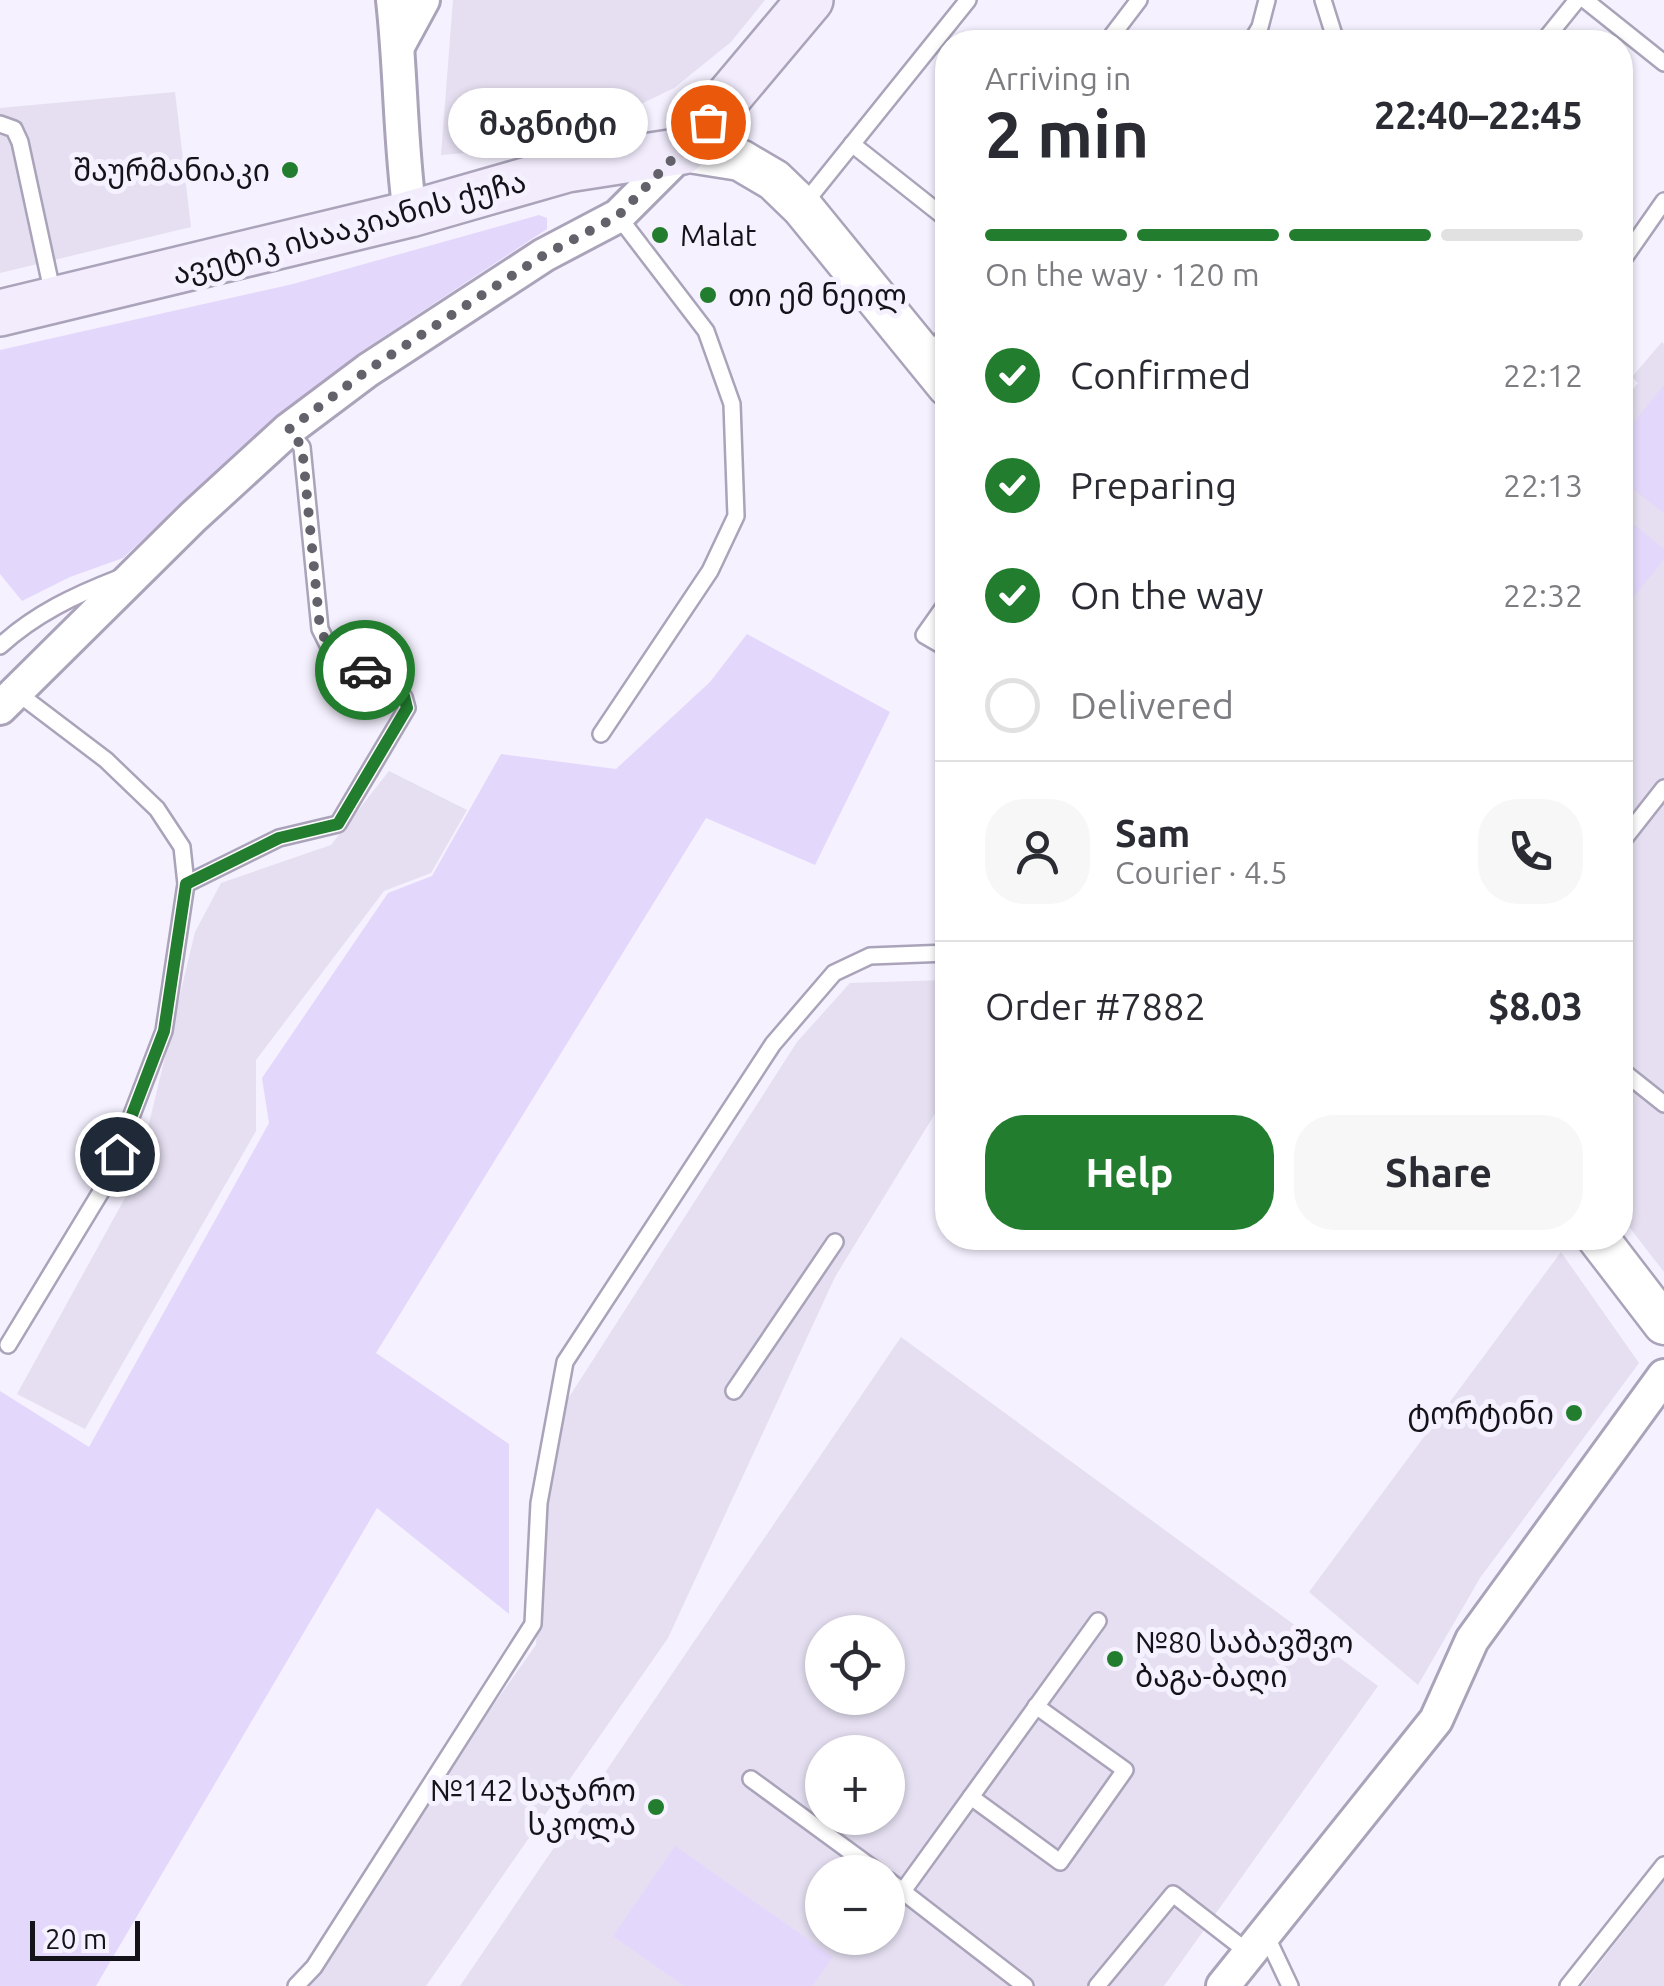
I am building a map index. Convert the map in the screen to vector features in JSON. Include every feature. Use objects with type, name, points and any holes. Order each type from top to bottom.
[{"type":"main road","points":[[683,151],[810,0]]},
{"type":"main road","name":"ავეტიკ ისააკიანის ქუჩა","points":[[0,313],[410,214],[567,168],[683,151]]},
{"type":"street","points":[[393,0],[402,160],[410,214]]},
{"type":"street","points":[[398,46],[422,0]]},
{"type":"street","points":[[8,700],[193,517],[288,430],[368,370],[496,286],[544,255],[618,216],[683,151],[740,160],[774,180],[935,353]]},
{"type":"street","points":[[1607,1250],[1664,1324]]},
{"type":"street","points":[[1223,1986],[1436,1720],[1472,1640],[1664,1376]]},
{"type":"lane","points":[[944,30],[968,0]]},
{"type":"lane","points":[[1117,30],[1140,0]]},
{"type":"lane","points":[[1258,30],[1267,0]]},
{"type":"lane","points":[[1323,0],[1332,30]]},
{"type":"lane","points":[[1554,30],[1581,0],[1621,30]]},
{"type":"lane","points":[[1633,39],[1664,63]]},
{"type":"lane","points":[[802,207],[935,41]]},
{"type":"lane","points":[[0,124],[14,129],[20,142],[54,301]]},
{"type":"lane","points":[[852,144],[935,210]]},
{"type":"lane","points":[[1633,245],[1664,201]]},
{"type":"lane","points":[[600,734],[710,571],[736,516],[732,404],[706,332],[618,216]]},
{"type":"lane","points":[[186,884],[279,838],[338,824],[407,708],[404,696],[329,647],[320,629],[302,446],[288,430]]},
{"type":"lane","points":[[0,646],[19,628],[75,594],[142,570]]},
{"type":"lane","points":[[935,618],[924,634],[935,641]]},
{"type":"lane","points":[[8,700],[106,760],[157,809],[182,847],[186,884],[164,1031],[105,1185],[8,1345]]},
{"type":"lane","points":[[1633,827],[1664,788]]},
{"type":"lane","points":[[296,1986],[314,1967],[533,1624],[539,1503],[565,1362],[773,1044],[834,973],[870,956],[935,954]]},
{"type":"lane","points":[[1633,1079],[1664,1104]]},
{"type":"lane","points":[[734,1391],[835,1242]]},
{"type":"lane","points":[[905,1888],[1098,1621]]},
{"type":"lane","points":[[971,1797],[1060,1862],[1125,1770],[1036,1706]]},
{"type":"lane","points":[[751,1780],[855,1855]]},
{"type":"lane","points":[[1568,1986],[1664,1865]]},
{"type":"lane","points":[[905,1893],[1025,1986]]},
{"type":"lane","points":[[1097,1986],[1174,1894],[1257,1943],[1290,1986]]},
{"type":"shaded area","points":[[453,0],[765,0],[731,42],[674,88],[639,105],[479,152],[441,155]]},
{"type":"shaded area","points":[[175,92],[191,227],[0,273],[0,108]]},
{"type":"shaded area","points":[[539,215],[547,218],[547,229],[362,351],[289,406],[123,558],[70,577],[22,601],[0,574],[0,350],[293,284]]},
{"type":"shaded area","points":[[1662,342],[1664,1272],[1633,1232],[1633,389],[1638,383],[1633,376]]},
{"type":"shaded area","points":[[1664,385],[1664,513],[1633,489],[1633,423]]},
{"type":"shaded area","points":[[1633,524],[1664,549],[1664,559],[1633,598]]},
{"type":"shaded area","points":[[747,634],[890,712],[815,865],[706,818],[376,1353],[509,1444],[509,1614],[377,1508],[96,1986],[0,1986],[0,1391],[89,1447],[269,1123],[262,1078],[388,893],[432,876],[501,754],[616,769],[710,682]]},
{"type":"shaded area","points":[[389,771],[467,810],[431,873],[384,891],[256,1060],[256,1131],[85,1429],[17,1394],[136,1178],[195,932],[221,883],[331,845]]},
{"type":"shaded area","points":[[935,980],[935,1114],[835,1277],[668,1638],[426,1986],[293,1986],[536,1645],[544,1513],[564,1405],[797,1042],[850,983]]},
{"type":"shaded area","points":[[1561,1252],[1639,1363],[1480,1578],[1418,1685],[1309,1592]]},
{"type":"shaded area","name":"№80 საბავშვო ბაგა-ბაღი","points":[[901,1337],[1378,1686],[1164,1986],[460,1986]]},
{"type":"shaded area","points":[[675,1846],[805,1937],[805,1955],[833,1957],[812,1986],[684,1986],[613,1936]]},
{"type":"shaded area","points":[[1664,1881],[1664,1986],[1582,1986]]},
{"type":"way so far","points":[[365,670],[329,647],[320,629],[302,446],[288,430],[368,370],[485,293],[544,255],[618,216],[708,122]]},
{"type":"place","name":"მაგნიტი","points":[[708,122]]},
{"type":"place","name":"შაურმანიაკი","points":[[290,170]]},
{"type":"place","name":"Malat","points":[[660,235]]},
{"type":"place","name":"თი ემ ნეილ","points":[[708,295]]},
{"type":"place","name":"ტორტინი","points":[[1574,1413]]},
{"type":"place","name":"№80 საბავშვო ბაგა-ბაღი","points":[[1115,1659]]},
{"type":"place","name":"№142 საჯარო სკოლა","points":[[656,1807]]},
{"type":"route","points":[[117,1154],[164,1031],[186,884],[279,838],[338,824],[407,708],[404,696],[365,670]]}]
